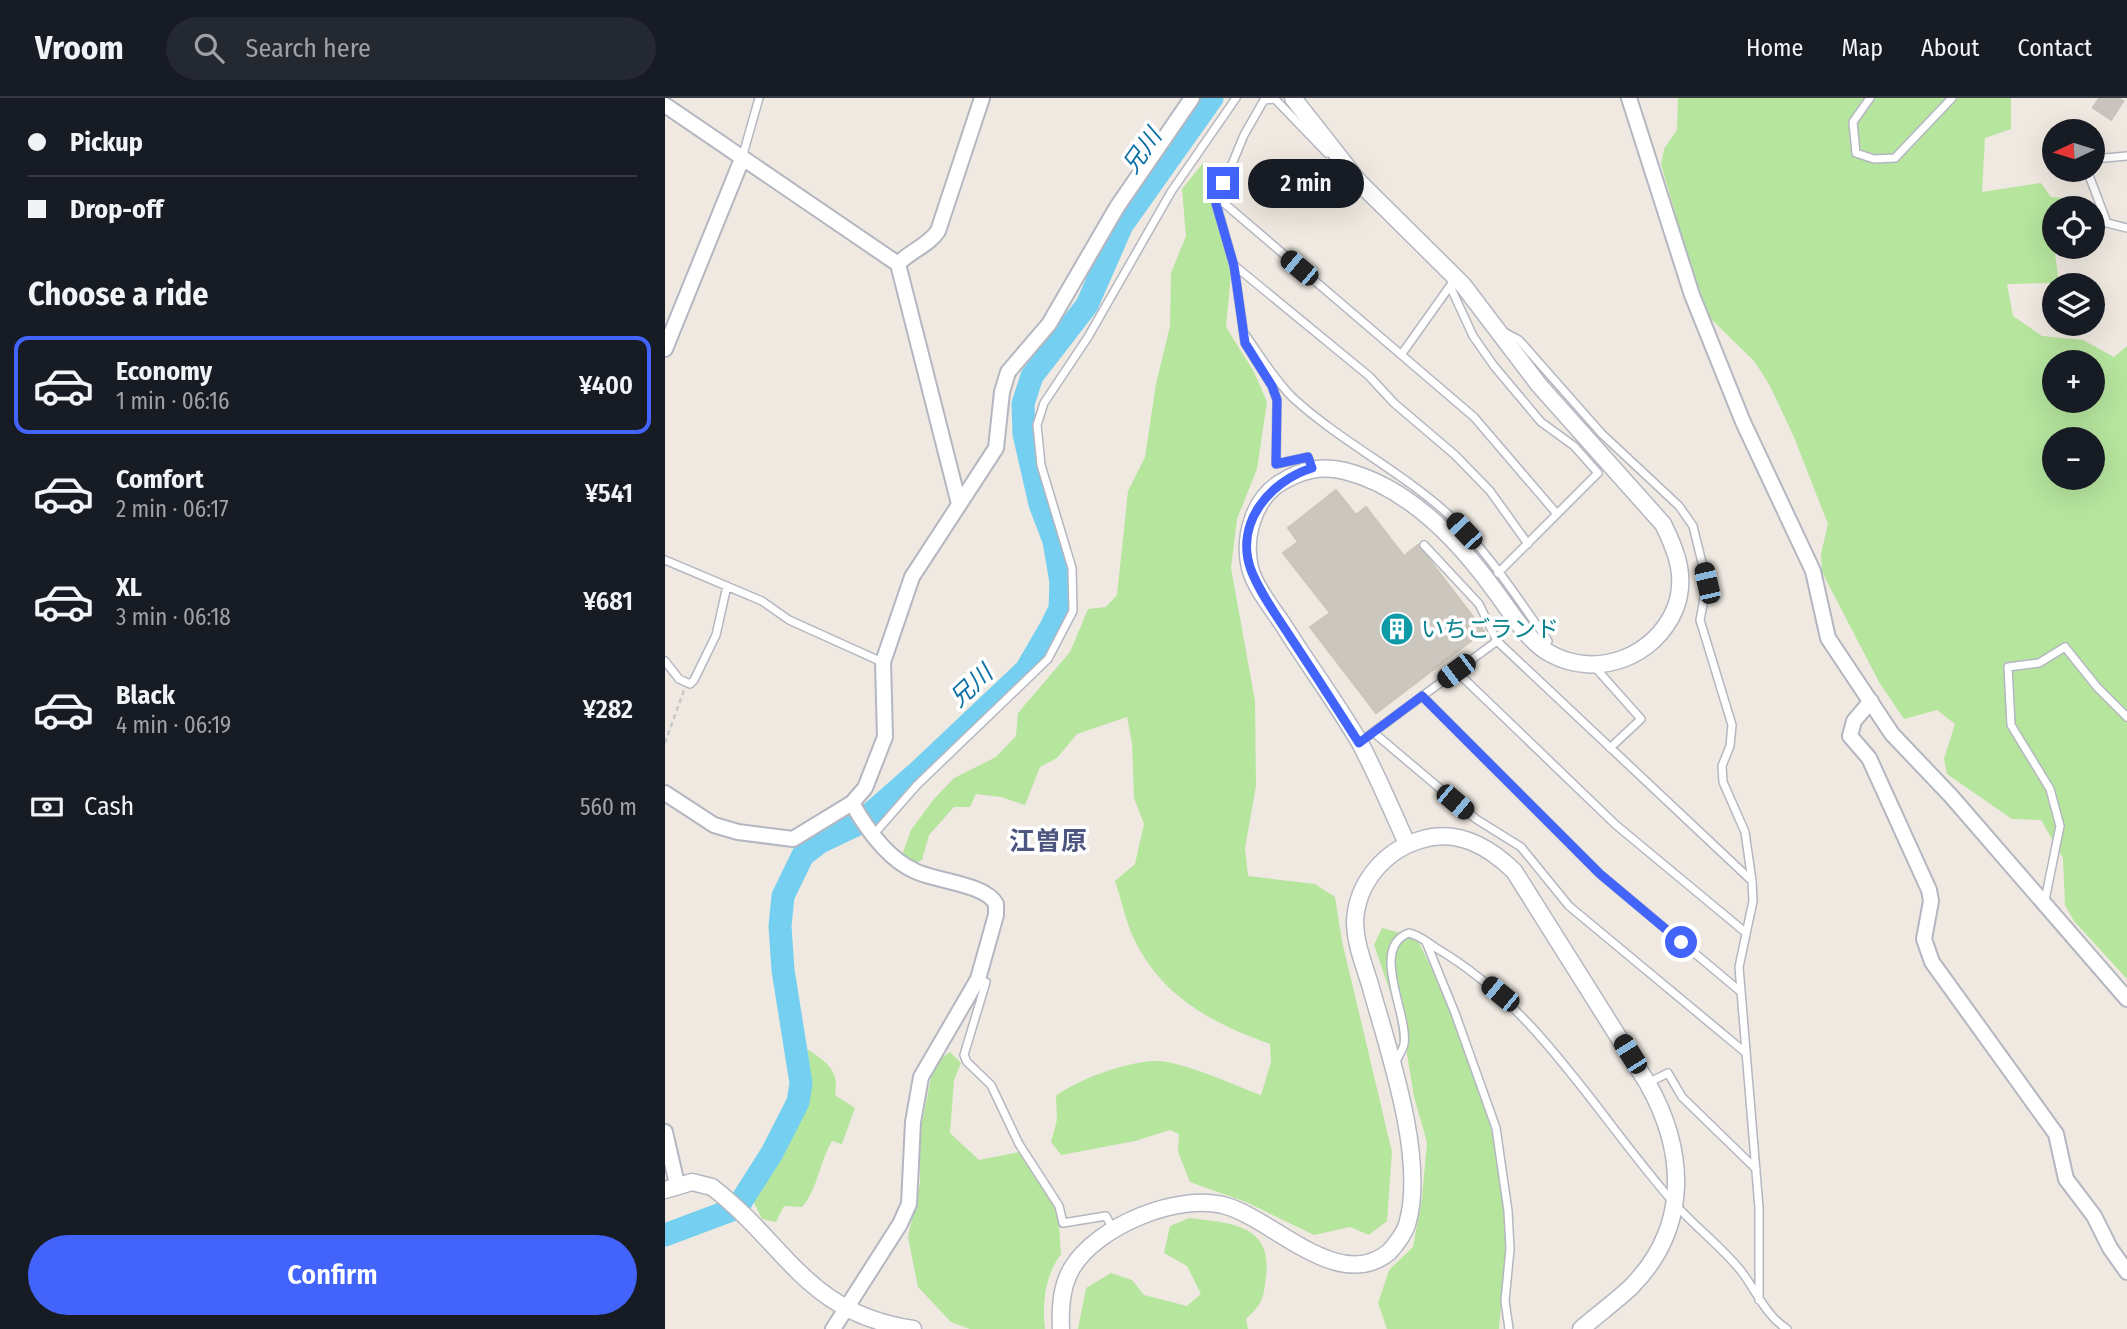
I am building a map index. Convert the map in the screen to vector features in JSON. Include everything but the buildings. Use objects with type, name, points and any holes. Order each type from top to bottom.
[{"type":"street","points":[[898,264],[909,253],[933,239],[938,231],[982,98]]},
{"type":"street","points":[[665,793],[714,825],[780,839],[793,839],[855,807],[885,737],[883,662],[912,578],[996,448],[1002,392],[1008,372],[1049,324],[1117,207],[1192,98]]},
{"type":"street","points":[[1293,98],[1359,183],[1497,328],[1585,447],[1663,524],[1676,551],[1682,580],[1669,622],[1652,642],[1633,655],[1610,663],[1582,665],[1550,654],[1543,648],[1522,628],[1461,547],[1432,520],[1400,497],[1359,475],[1335,468],[1312,468],[1275,486],[1261,502],[1250,524],[1250,569],[1359,743],[1407,844]]},
{"type":"street","points":[[1629,98],[1692,295],[1743,422],[1813,571],[1828,638],[1892,734],[1951,796],[2127,999]]},
{"type":"street","points":[[665,105],[898,264],[959,504]]},
{"type":"street","points":[[665,349],[741,159]]},
{"type":"street","points":[[1871,701],[1854,721],[1850,736],[1869,758],[1929,890],[1931,901],[1924,939],[1932,962],[2056,1134],[2066,1179],[2094,1216],[2110,1248],[2127,1272]]},
{"type":"street","points":[[834,1329],[900,1224],[909,1203],[913,1122],[921,1077],[929,1059],[978,979],[996,915],[993,898],[985,893],[915,871],[888,852],[855,807]]},
{"type":"street","points":[[1061,1329],[1062,1293],[1073,1266],[1093,1243],[1113,1229],[1174,1205],[1226,1206],[1275,1230],[1310,1252],[1342,1264],[1365,1264],[1381,1258],[1394,1247],[1408,1223],[1411,1157],[1392,1069],[1360,953],[1355,923],[1359,899],[1366,883],[1387,856],[1407,844],[1429,837],[1447,837],[1468,839],[1495,853],[1514,872],[1648,1084],[1663,1112],[1674,1149],[1675,1205],[1668,1229],[1646,1268],[1631,1286],[1581,1329]]},
{"type":"street","points":[[665,1132],[671,1187],[702,1182],[720,1193],[806,1281],[845,1310],[913,1329]]},
{"type":"lane","points":[[741,159],[759,98]]},
{"type":"lane","points":[[874,834],[916,785],[1048,659],[1073,611],[1072,568],[1041,465],[1037,425],[1044,403],[1089,337],[1171,192],[1236,98]]},
{"type":"lane","points":[[1870,98],[1853,122],[1856,153],[1874,159],[1895,159],[1952,98]]},
{"type":"lane","points":[[1312,468],[1308,457],[1276,464],[1277,400],[1272,386],[1245,343],[1234,266],[1216,204],[1244,135],[1264,100],[1275,99],[1356,184],[1359,183]]},
{"type":"lane","points":[[2105,158],[2127,156]]},
{"type":"lane","points":[[2091,182],[2106,223],[2127,228]]},
{"type":"lane","points":[[1218,198],[1474,417],[1557,514]]},
{"type":"lane","points":[[1234,266],[1369,376],[1394,403],[1455,455],[1490,491],[1528,544]]},
{"type":"lane","points":[[1401,355],[1453,282]]},
{"type":"lane","points":[[1453,282],[1473,336],[1494,366],[1541,422],[1585,447],[1598,474],[1499,573]]},
{"type":"lane","points":[[1497,328],[1519,340],[1602,434],[1679,506],[1693,526],[1707,583],[1700,620],[1733,724],[1730,746],[1722,766],[1723,782],[1745,832],[1752,881],[1753,901],[1739,967],[1756,1169],[1759,1300]]},
{"type":"lane","points":[[1244,333],[1291,395],[1357,449],[1417,488],[1451,516],[1499,573],[1548,641],[1543,648]]},
{"type":"lane","points":[[1424,545],[1479,604],[1497,641],[1752,881]]},
{"type":"lane","points":[[665,560],[762,601],[789,620],[883,662]]},
{"type":"lane","points":[[665,661],[679,679],[687,682],[694,680],[716,635],[727,586]]},
{"type":"lane","points":[[1359,743],[1497,641]]},
{"type":"lane","points":[[2044,905],[2060,826],[2050,789],[2011,725],[2008,667],[2039,663],[2065,647],[2097,687],[2127,717]]},
{"type":"lane","points":[[1593,665],[1641,719],[1610,748]]},
{"type":"lane","points":[[1456,671],[1616,825],[1745,932]]},
{"type":"lane","points":[[1422,696],[1600,874],[1741,992]]},
{"type":"lane","points":[[1373,732],[1476,819],[1521,847],[1569,906],[1746,1053]]},
{"type":"lane","points":[[1392,1069],[1404,1044],[1391,975],[1393,952],[1401,935],[1409,933],[1456,959],[1500,994],[1591,1097],[1675,1205],[1706,1232],[1743,1273],[1759,1300],[1787,1329]]},
{"type":"lane","points":[[1426,942],[1455,1013],[1496,1128],[1510,1250],[1505,1301],[1509,1329]]},
{"type":"lane","points":[[978,979],[986,982],[964,1055],[967,1062],[991,1085],[1019,1144],[1055,1198],[1063,1223],[1106,1216],[1113,1229]]},
{"type":"lane","points":[[1648,1084],[1668,1073],[1682,1097],[1756,1169]]},
{"type":"path","points":[[665,743],[687,682]]},
{"type":"green space","points":[[1678,98],[2011,98],[2011,129],[1985,138],[1982,192],[2041,183],[2050,196],[2042,196],[2042,259],[2056,259],[2058,273],[2042,273],[2042,283],[2007,284],[2013,316],[2042,336],[2083,340],[2101,350],[2042,350],[2042,413],[2105,413],[2105,352],[2114,357],[2127,346],[2127,979],[2074,921],[2065,905],[2063,858],[2041,820],[2012,819],[1947,774],[1944,759],[1955,724],[1937,710],[1904,719],[1879,682],[1822,572],[1821,554],[1828,524],[1794,437],[1769,384],[1754,361],[1709,317],[1661,164],[1664,149],[1677,130]]},
{"type":"green space","points":[[1203,163],[1215,170],[1212,207],[1231,273],[1226,327],[1254,372],[1267,402],[1257,469],[1237,519],[1231,568],[1255,701],[1256,786],[1245,848],[1248,876],[1315,884],[1335,897],[1342,941],[1392,1152],[1387,1221],[1369,1235],[1350,1227],[1314,1235],[1246,1202],[1190,1182],[1178,1152],[1179,1134],[1170,1130],[1135,1141],[1061,1155],[1051,1142],[1057,1120],[1056,1096],[1102,1073],[1141,1062],[1163,1061],[1191,1068],[1261,1095],[1271,1062],[1270,1044],[1210,1018],[1176,994],[1147,962],[1133,936],[1115,881],[1135,864],[1144,824],[1134,798],[1132,743],[1127,717],[1077,734],[1057,758],[1040,767],[1025,805],[1001,797],[976,794],[970,807],[954,807],[929,835],[922,860],[913,864],[902,855],[911,830],[954,778],[996,757],[1016,736],[1018,713],[1070,652],[1088,609],[1106,607],[1117,595],[1128,491],[1145,457],[1156,384],[1170,326],[1171,273],[1186,236],[1182,189]]},
{"type":"green space","points":[[1382,928],[1404,934],[1419,943],[1444,994],[1486,1106],[1506,1201],[1506,1249],[1499,1329],[1387,1329],[1378,1303],[1389,1270],[1413,1247],[1422,1198],[1427,1142],[1414,1097],[1403,1029],[1374,945]]},
{"type":"green space","points":[[807,1049],[830,1068],[835,1079],[835,1095],[855,1108],[842,1144],[832,1141],[812,1192],[802,1207],[784,1206],[776,1222],[762,1219],[753,1201],[800,1116],[809,1085],[802,1058]]},
{"type":"green space","points":[[950,1052],[961,1063],[954,1080],[950,1133],[979,1160],[1019,1152],[1043,1185],[1058,1212],[1061,1254],[1051,1271],[1046,1290],[1045,1329],[970,1329],[951,1322],[918,1287],[908,1237],[920,1183],[920,1132],[934,1063]]},
{"type":"green space","points":[[1189,1218],[1233,1225],[1256,1236],[1263,1246],[1266,1259],[1264,1291],[1259,1305],[1246,1319],[1248,1329],[1078,1329],[1086,1288],[1111,1273],[1132,1280],[1144,1295],[1187,1306],[1201,1294],[1187,1266],[1164,1253],[1170,1226]]},
{"type":"waterway","name":"兄川","points":[[665,1235],[737,1208],[772,1153],[798,1102],[801,1083],[783,970],[780,926],[783,896],[803,855],[820,842],[860,823],[1026,670],[1060,609],[1061,582],[1054,541],[1040,504],[1024,434],[1023,404],[1032,376],[1087,305],[1122,225],[1212,98]]},
{"type":"tunnel","points":[[2098,98],[2127,117]]},
{"type":"place","name":"いちごランド","points":[[1397,629]]},
{"type":"district","name":"江曽原","points":[[1048,841]]},
{"type":"route","points":[[1223,183],[1216,204],[1234,266],[1245,343],[1272,386],[1277,400],[1276,464],[1308,457],[1312,468],[1275,486],[1261,502],[1250,524],[1250,569],[1267,600],[1359,743],[1422,696],[1600,874],[1681,942]]}]
